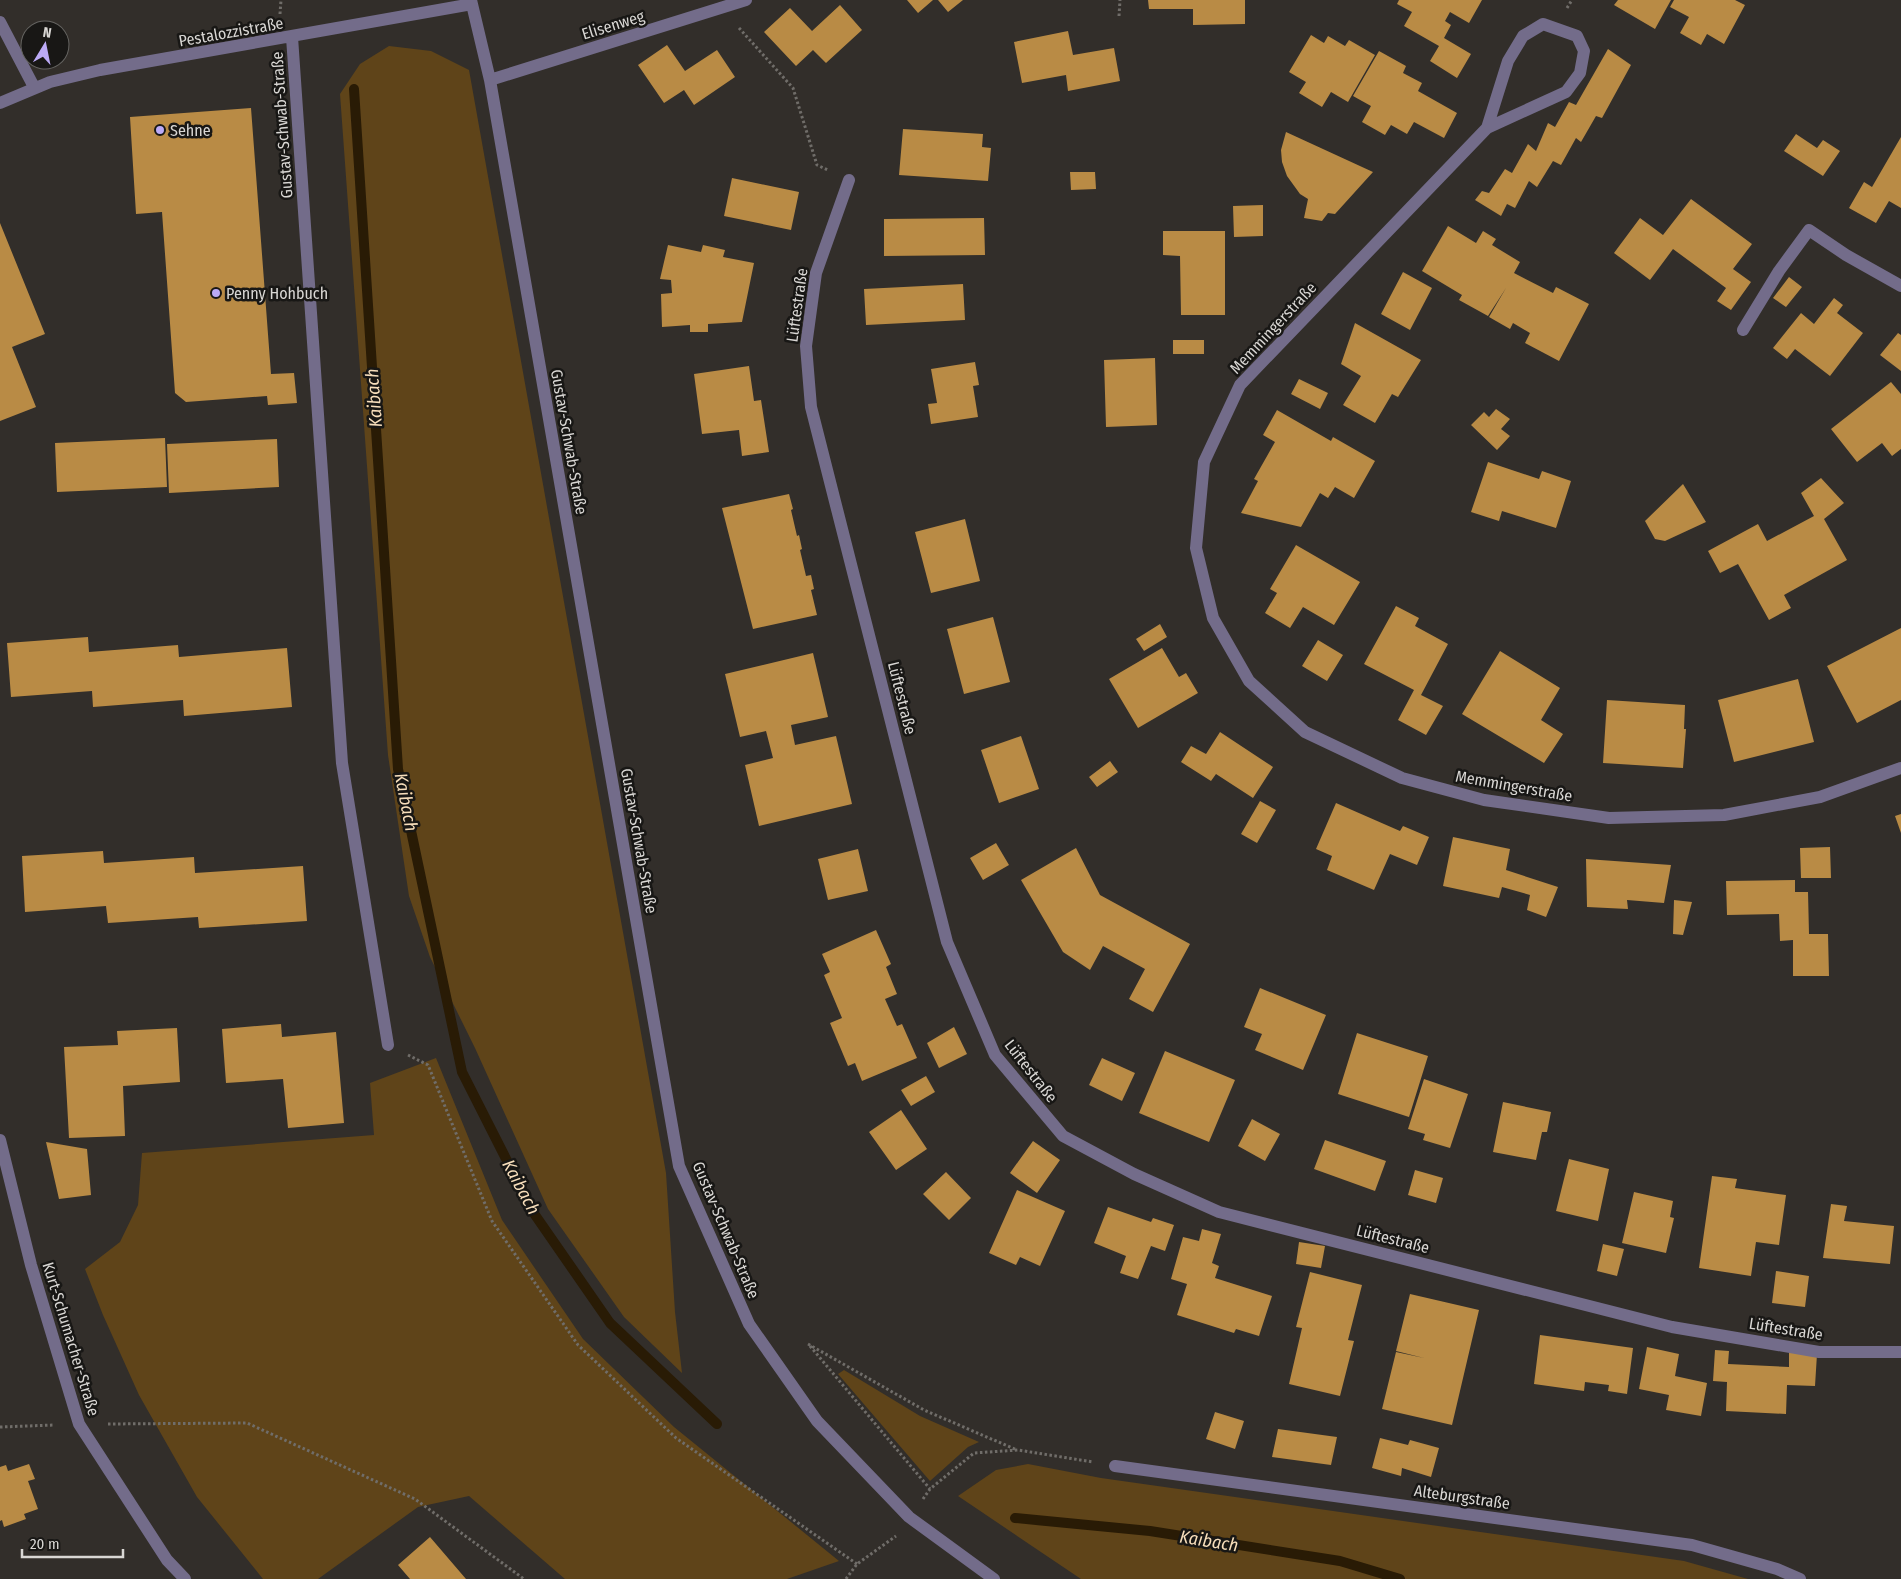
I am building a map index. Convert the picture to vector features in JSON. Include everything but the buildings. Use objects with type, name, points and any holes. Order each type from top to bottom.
[{"type":"street","name":"Elisenweg","points":[[490,80],[746,0]]},
{"type":"street","name":"Pestalozzistraße","points":[[0,103],[34,87],[100,70],[292,37],[471,2]]},
{"type":"street","name":"Gustav-Schwab-Straße","points":[[471,2],[490,80],[679,1166],[749,1324],[816,1421],[909,1517],[994,1579]]},
{"type":"street","points":[[0,22],[34,87]]},
{"type":"street","name":"Memmingerstraße","points":[[1487,128],[1508,61],[1522,36],[1543,24],[1577,36],[1584,52],[1580,74],[1566,92],[1487,128],[1240,385],[1204,462],[1196,548],[1213,618],[1250,681],[1305,732],[1402,778],[1484,800],[1609,818],[1724,815],[1820,797],[1901,768]]},
{"type":"street","name":"Gustav-Schwab-Straße","points":[[292,37],[342,763],[388,1045]]},
{"type":"street","name":"Lüftestraße","points":[[849,180],[816,273],[806,346],[811,407],[946,942],[995,1054],[1063,1136],[1134,1174],[1219,1212],[1672,1327],[1819,1352],[1901,1352]]},
{"type":"street","points":[[1743,330],[1779,271],[1809,230],[1846,255],[1901,286]]},
{"type":"street","name":"Kurt-Schumacher-Straße","points":[[0,1140],[31,1265],[79,1424],[167,1560],[185,1579]]},
{"type":"street","name":"Alteburgstraße","points":[[1115,1466],[1692,1545],[1777,1569],[1800,1579]]},
{"type":"path","points":[[1119,16],[1120,0]]},
{"type":"path","points":[[722,9],[793,88],[817,165],[849,180]]},
{"type":"path","points":[[388,1045],[428,1065],[492,1221],[578,1345],[676,1438],[857,1564]]},
{"type":"path","points":[[930,1489],[808,1344],[924,1410],[1018,1450]]},
{"type":"path","points":[[0,1427],[79,1424],[247,1423],[415,1499],[524,1579]]},
{"type":"path","points":[[846,1579],[857,1564],[897,1536],[930,1489],[974,1453],[1018,1450],[1115,1466]]},
{"type":"shaded area","points":[[389,46],[431,51],[469,70],[666,1173],[675,1312],[682,1373],[624,1317],[548,1209],[475,1048],[430,957],[409,896],[388,755],[340,94],[360,64]]},
{"type":"shaded area","points":[[436,1058],[502,1220],[583,1339],[674,1427],[839,1561],[787,1579],[565,1579],[469,1496],[418,1507],[318,1579],[263,1579],[197,1497],[139,1395],[103,1315],[85,1269],[120,1242],[138,1205],[142,1153],[374,1135],[370,1083]]},
{"type":"shaded area","points":[[844,1370],[920,1416],[979,1442],[968,1447],[930,1481],[838,1374]]},
{"type":"shaded area","points":[[1028,1464],[1101,1478],[1684,1561],[1748,1579],[1081,1579],[958,1496],[996,1470]]},
{"type":"waterway","name":"Kaibach","points":[[354,89],[398,769],[462,1072],[533,1212],[610,1323],[717,1424]]},
{"type":"waterway","name":"Kaibach","points":[[1015,1518],[1150,1531],[1340,1561],[1400,1579]]},
{"type":"place","name":"Sehne","points":[[160,130]]},
{"type":"place","name":"Penny Hohbuch","points":[[216,293]]}]
